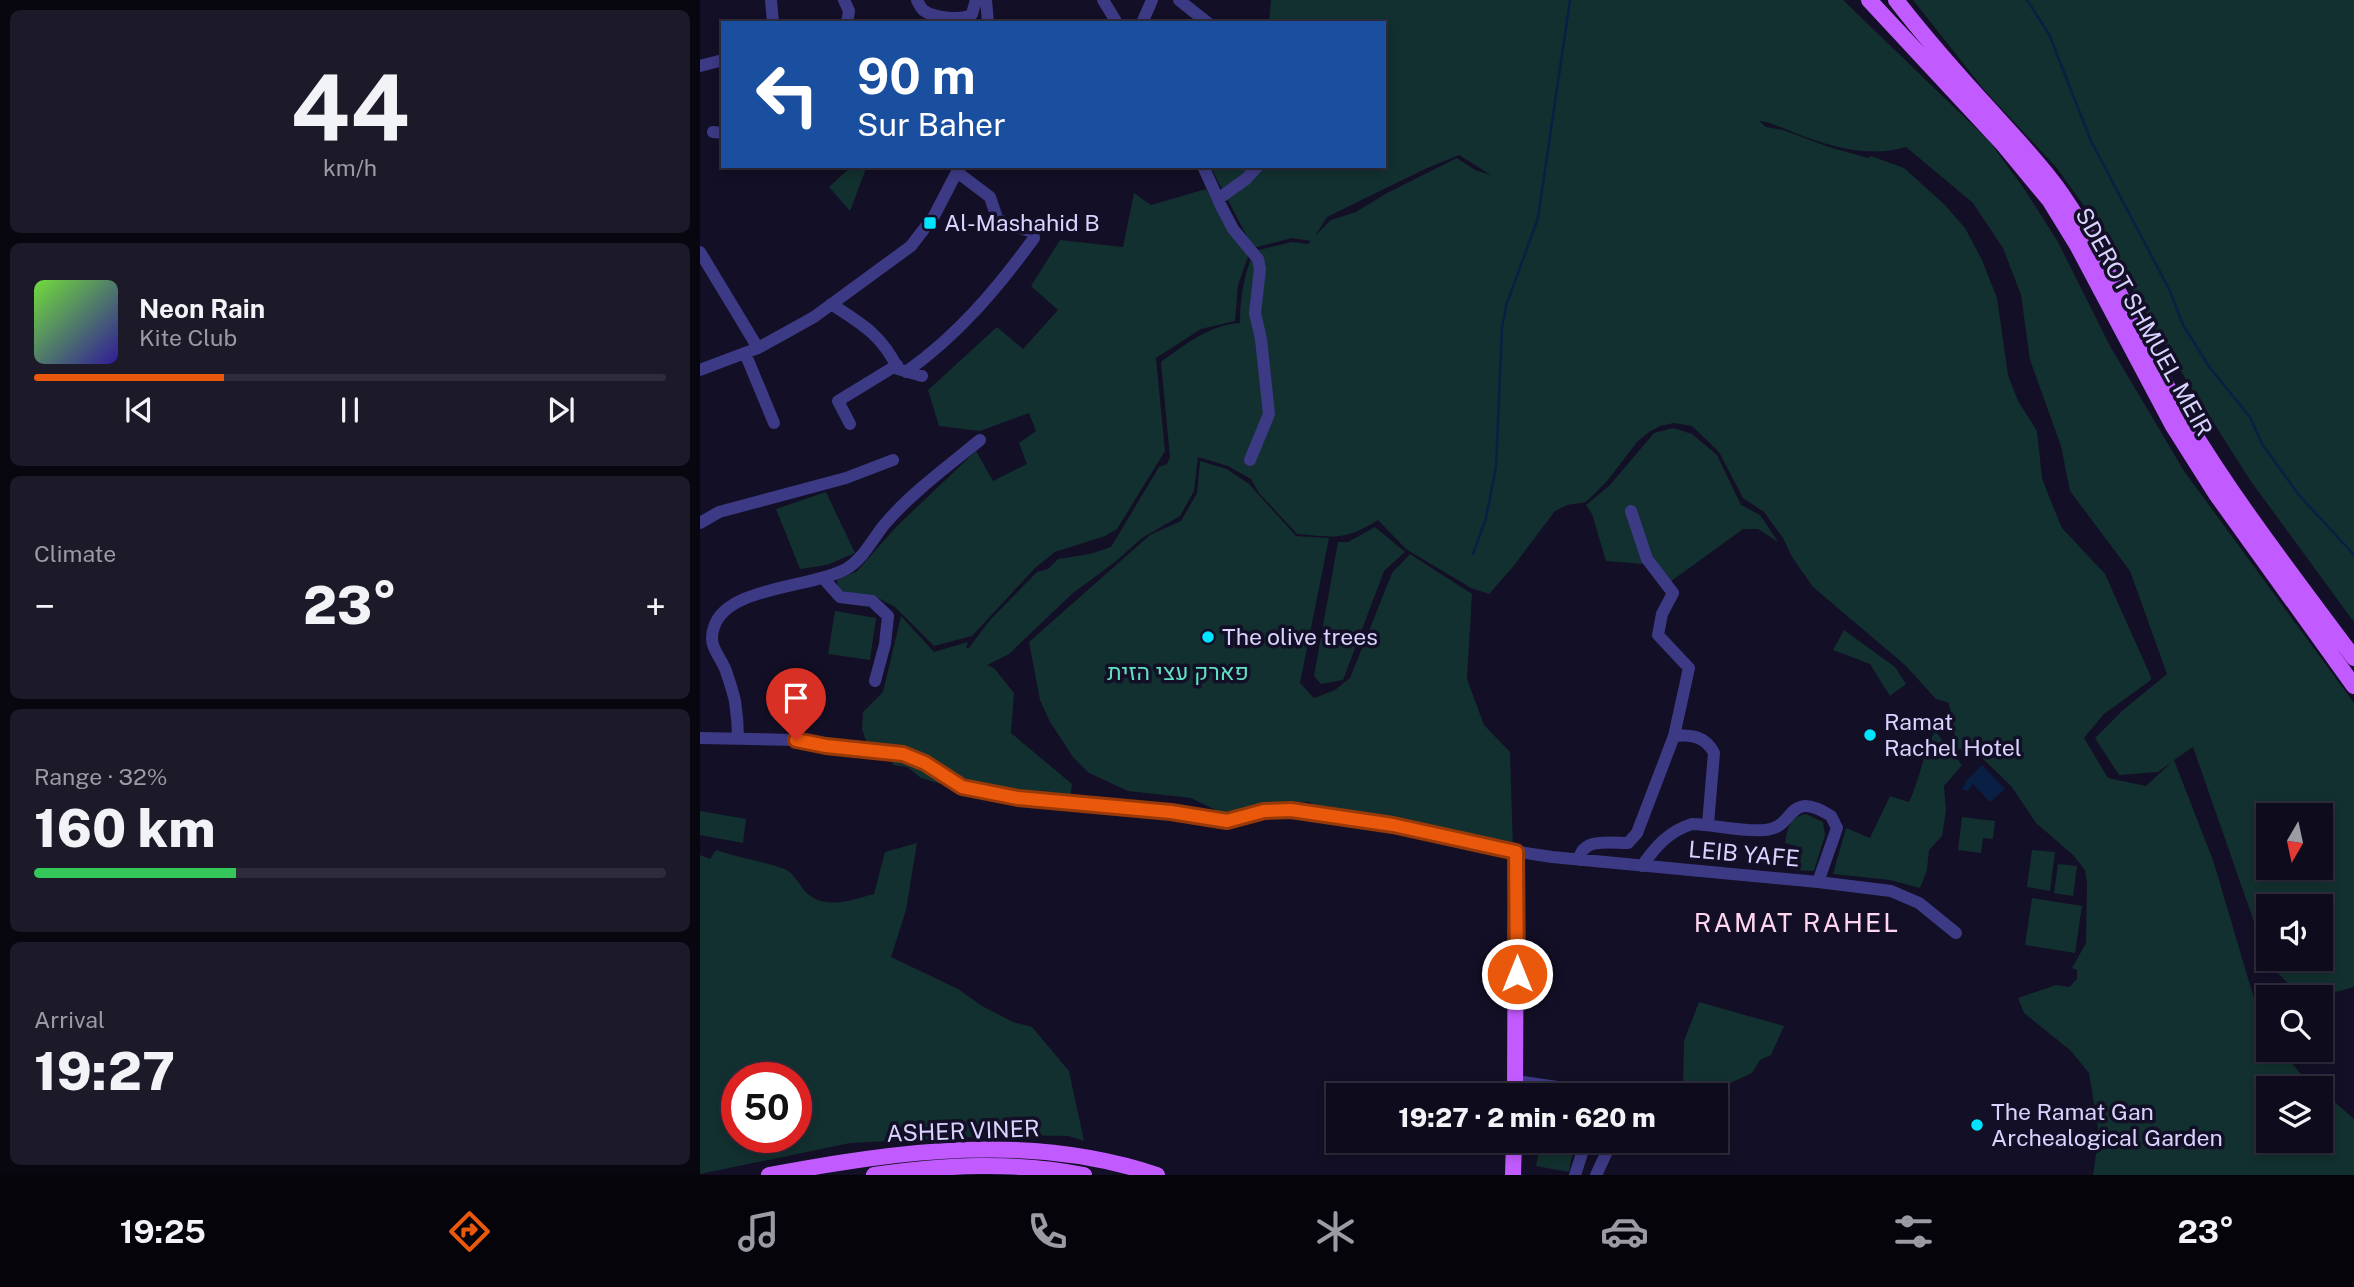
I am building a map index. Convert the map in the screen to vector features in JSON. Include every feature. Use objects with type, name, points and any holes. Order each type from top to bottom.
[{"type":"main road","name":"SDEROT SHMUEL MEIR","points":[[1869,0],[2002,143],[2050,201],[2077,245],[2173,426],[2216,494],[2354,686]]},
{"type":"main road","name":"SDEROT SHMUEL MEIR","points":[[1896,0],[2062,194],[2203,448],[2268,542],[2354,658]]},
{"type":"main road","points":[[1516,852],[1516,1083]]},
{"type":"main road","name":"ASHER VINER","points":[[769,1175],[888,1154],[937,1149],[1015,1149],[1080,1155],[1157,1175]]},
{"type":"main road","points":[[1513,1175],[1514,1153]]},
{"type":"main road","name":"ASHER VINER","points":[[874,1175],[970,1165],[1036,1167],[1084,1175]]},
{"type":"street","points":[[771,0],[773,21]]},
{"type":"street","points":[[844,0],[849,11],[847,21]]},
{"type":"street","points":[[918,0],[922,9],[931,14],[964,18],[972,14],[976,0]]},
{"type":"street","points":[[986,0],[988,21]]},
{"type":"street","points":[[1103,0],[1117,21]]},
{"type":"street","points":[[1143,21],[1152,0]]},
{"type":"street","points":[[1179,0],[1205,21]]},
{"type":"street","points":[[700,66],[721,61]]},
{"type":"street","points":[[1204,168],[1233,229],[1258,259],[1260,269],[1255,313],[1261,339],[1269,414],[1250,460]]},
{"type":"street","points":[[1217,199],[1246,179],[1256,168]]},
{"type":"street","points":[[700,370],[758,348],[814,317],[911,246],[934,216],[959,169],[989,197],[998,219],[1033,232],[1034,238],[1001,282],[960,328],[901,369],[838,401],[850,424]]},
{"type":"street","points":[[702,261],[758,348]]},
{"type":"street","points":[[831,304],[871,330],[889,349],[901,369],[922,376]]},
{"type":"street","points":[[745,353],[774,423]]},
{"type":"street","points":[[738,738],[734,701],[726,672],[711,640],[720,613],[763,591],[823,578],[847,568],[864,552],[884,524],[980,440]]},
{"type":"street","points":[[700,523],[719,512],[846,478],[893,460]]},
{"type":"street","points":[[1578,860],[1586,846],[1598,843],[1628,843],[1637,833],[1674,736],[1689,668],[1658,635],[1662,614],[1674,593],[1647,559],[1631,511]]},
{"type":"street","points":[[823,578],[840,597],[872,601],[888,616],[885,644],[875,681]]},
{"type":"street","points":[[1674,736],[1688,734],[1699,738],[1709,744],[1714,753],[1708,824]]},
{"type":"street","name":"LEIB YAFE","points":[[700,738],[796,740],[903,754],[925,763],[962,787],[1018,798],[1171,812],[1227,821],[1264,811],[1291,810],[1393,825],[1516,852],[1891,891],[1919,903],[1956,933]]},
{"type":"street","points":[[1642,866],[1670,834],[1692,824],[1774,830],[1798,807],[1808,805],[1832,816],[1837,828],[1818,882]]},
{"type":"street","points":[[1575,1175],[1582,1153]]},
{"type":"street","points":[[1596,1175],[1606,1153]]},
{"type":"street","points":[[956,1175],[970,1165]]},
{"type":"green space","points":[[1271,0],[1843,0],[1989,141],[2025,190],[2058,242],[2110,346],[2184,471],[2354,703],[2354,987],[2333,993],[2333,985],[2289,985],[2276,971],[2333,971],[2333,894],[2256,894],[2256,928],[2193,747],[2174,760],[2214,863],[2256,1005],[2256,1062],[2290,1062],[2304,1076],[2256,1076],[2256,1153],[2333,1153],[2333,1101],[2354,1119],[2354,1175],[2093,1175],[2099,1134],[2089,1073],[2070,1050],[2024,1013],[2018,998],[2056,985],[2069,987],[2077,979],[2077,970],[2072,968],[2086,943],[2085,870],[2073,855],[2036,823],[2012,787],[1975,751],[1957,749],[1949,703],[1936,699],[1905,665],[1813,587],[1764,512],[1743,498],[1719,452],[1692,426],[1674,423],[1649,432],[1637,442],[1608,480],[1586,502],[1567,505],[1555,511],[1489,594],[1471,588],[1406,549],[1378,520],[1339,536],[1297,534],[1259,493],[1251,479],[1228,466],[1198,457],[1194,491],[1180,516],[1142,538],[1073,593],[1009,654],[987,665],[994,668],[1014,693],[1011,733],[1072,784],[1069,806],[968,792],[921,778],[907,767],[893,765],[890,753],[866,741],[862,729],[863,712],[883,692],[901,616],[934,652],[968,642],[968,649],[990,620],[1037,572],[1048,569],[1058,559],[1090,554],[1111,547],[1159,467],[1167,464],[1170,457],[1161,362],[1208,331],[1240,323],[1243,286],[1254,251],[1292,242],[1308,244],[1311,241],[1292,238],[1253,248],[1211,168],[1386,168],[1386,21],[1269,21]],"holes":[[[1759,121],[1822,143],[1850,149],[1878,151],[1906,147],[1973,203],[2003,248],[2021,295],[2030,360],[2061,446],[2070,491],[2130,571],[2167,674],[2122,711],[2095,738],[2119,775],[2158,772],[2172,762],[2146,786],[2108,778],[2084,738],[2104,714],[2151,680],[2151,677],[2105,574],[2062,528],[2042,478],[2037,431],[2018,401],[2008,375],[1997,298],[1982,260],[1965,228],[1944,204],[1904,168],[1871,156],[1868,158],[1766,127]],[[1459,155],[1491,175],[1475,170],[1457,158],[1387,193],[1356,212],[1331,220],[1315,236],[1327,217]]]},
{"type":"green space","points":[[1913,0],[2354,0],[2354,622],[2250,480],[2175,362],[2084,206],[2056,167],[1985,91]]},
{"type":"green space","points":[[850,168],[866,168],[850,211],[829,187]]},
{"type":"green space","points":[[1206,189],[1223,222],[1249,254],[1238,285],[1235,321],[1201,329],[1156,358],[1165,451],[1117,529],[1105,536],[1055,552],[1035,568],[972,636],[934,646],[895,607],[878,598],[838,590],[837,580],[857,571],[897,526],[976,451],[993,481],[1027,464],[1019,443],[1036,431],[1029,413],[980,431],[939,426],[928,390],[997,327],[1023,349],[1058,310],[1031,286],[1060,240],[1123,247],[1134,193],[1151,205]]},
{"type":"green space","points":[[1673,428],[1692,434],[1717,455],[1741,505],[1760,515],[1778,542],[1758,529],[1743,529],[1670,582],[1655,565],[1606,561],[1592,514],[1586,505],[1610,485],[1654,433]]},
{"type":"green space","name":"פארק עצי הזית","points":[[1200,461],[1227,469],[1249,484],[1296,536],[1329,538],[1300,683],[1314,698],[1335,690],[1350,678],[1392,573],[1410,554],[1472,594],[1467,679],[1484,725],[1510,752],[1513,848],[1341,816],[1309,802],[1264,803],[1222,813],[1191,798],[1128,791],[1089,773],[1073,757],[1050,722],[1040,700],[1029,642],[1150,535],[1181,521],[1197,493]]},
{"type":"green space","points":[[826,492],[855,553],[827,565],[800,569],[776,509]]},
{"type":"green space","points":[[1375,527],[1405,552],[1384,571],[1343,680],[1321,684],[1314,676],[1338,542],[1348,542]]},
{"type":"green space","points":[[835,611],[876,618],[870,660],[828,654]]},
{"type":"green space","points":[[1844,630],[1895,667],[1906,684],[1890,696],[1870,664],[1833,650]]},
{"type":"green space","points":[[1935,731],[1962,765],[1944,786],[1946,811],[1942,836],[1929,850],[1927,870],[1920,888],[1890,880],[1833,874],[1846,828],[1870,838],[1890,796],[1909,802]]},
{"type":"green space","points":[[700,811],[746,819],[743,843],[700,835]]},
{"type":"green space","points":[[1806,814],[1823,822],[1825,835],[1814,871],[1793,870],[1796,846],[1785,843],[1788,828],[1793,821]]},
{"type":"green space","points":[[1962,817],[1995,821],[1993,839],[1983,838],[1981,853],[1958,850]]},
{"type":"green space","points":[[917,843],[906,910],[891,957],[958,989],[982,1006],[1013,1022],[1032,1027],[1069,1071],[1084,1141],[1069,1136],[1015,1135],[850,1143],[812,1151],[812,1062],[721,1062],[721,1153],[802,1153],[700,1174],[700,855],[710,859],[716,850],[785,869],[803,889],[819,900],[837,902],[874,894],[885,852]]},
{"type":"green space","points":[[2032,850],[2055,852],[2050,891],[2027,887]]},
{"type":"green space","points":[[2058,864],[2077,866],[2073,896],[2054,893]]},
{"type":"green space","points":[[2032,898],[2082,906],[2075,953],[2025,945]]},
{"type":"green space","points":[[1699,1002],[1784,1026],[1771,1055],[1760,1060],[1752,1073],[1728,1084],[1683,1083],[1684,1041]]},
{"type":"green space","points":[[1539,1153],[1573,1153],[1569,1172],[1536,1166]]},
{"type":"water","points":[[1982,765],[2005,789],[1990,802],[1973,784],[1968,791],[1962,789]]},
{"type":"waterway","points":[[1473,554],[1486,518],[1496,467],[1502,328],[1506,306],[1538,218],[1570,0]]},
{"type":"waterway","points":[[2027,0],[2049,34],[2091,141],[2170,291],[2183,325],[2210,368],[2250,417],[2262,444],[2299,495],[2354,555]]},
{"type":"place","name":"Al-Mashahid B","points":[[930,223]]},
{"type":"place","name":"The olive trees","points":[[1208,637]]},
{"type":"place","name":"Ramat Rachel Hotel","points":[[1870,735]]},
{"type":"place","name":"The Ramat Gan Archealogical Garden","points":[[1977,1125]]},
{"type":"district","name":"RAMAT RAHEL","points":[[1797,923]]},
{"type":"route","points":[[796,740],[903,754],[925,763],[941,776],[962,787],[1018,798],[1171,812],[1227,821],[1264,811],[1291,810],[1393,825],[1516,852],[1517,974]]}]
